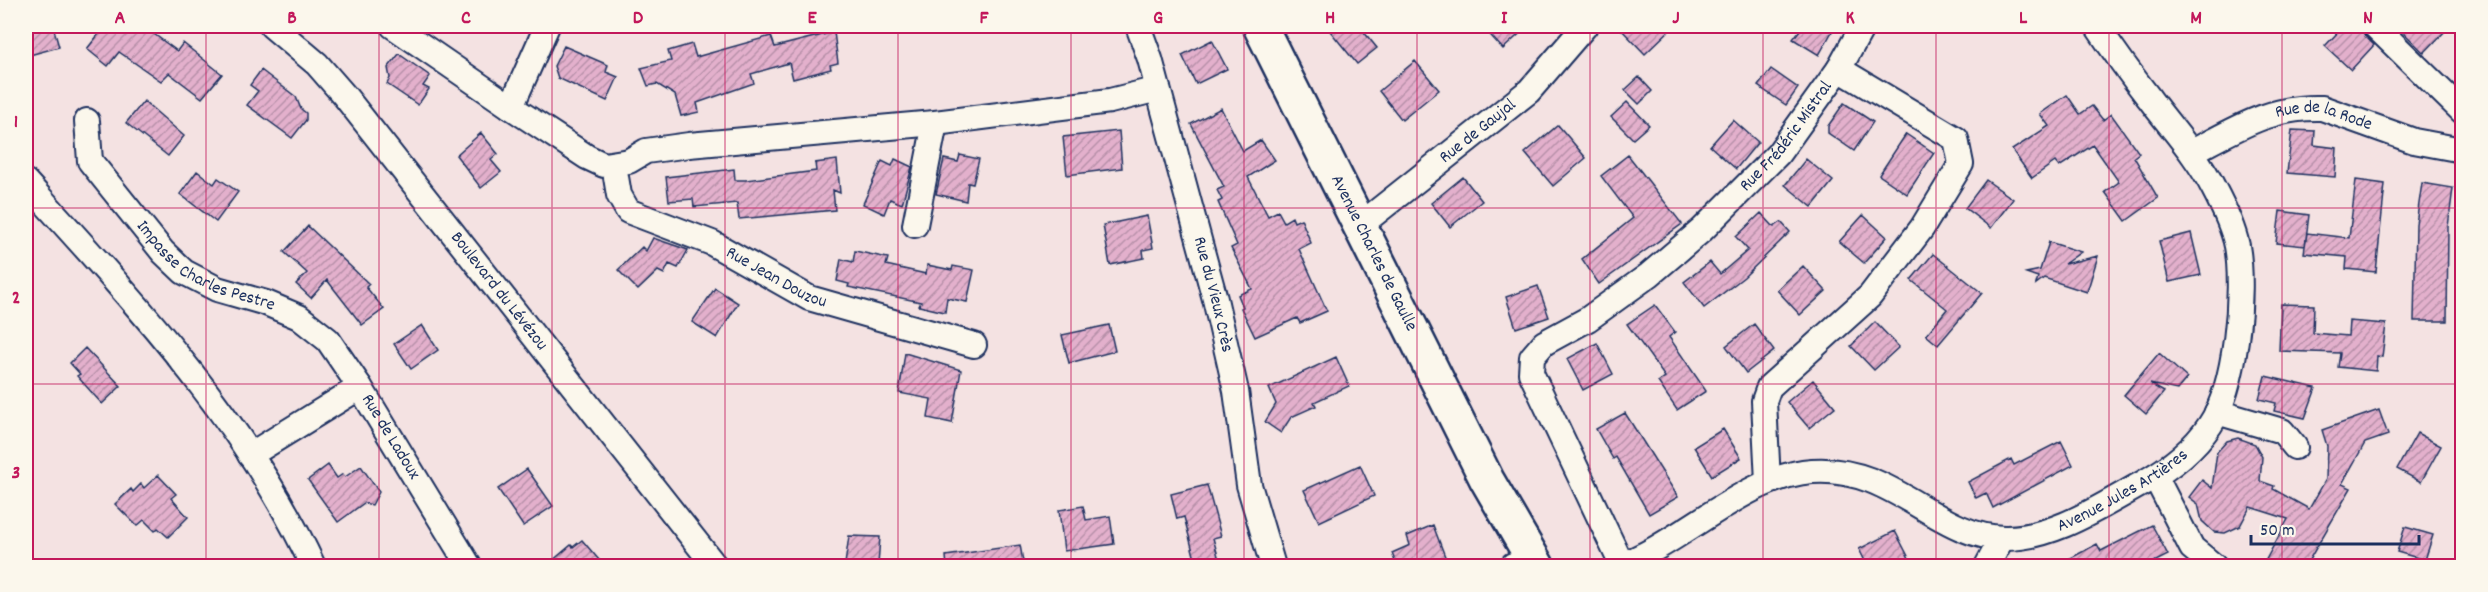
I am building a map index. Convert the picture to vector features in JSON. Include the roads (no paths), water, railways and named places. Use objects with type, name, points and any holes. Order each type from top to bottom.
[{"type":"main road","name":"Avenue Charles de Gaulle","points":[[1260,26],[1487,480],[1519,566]]},
{"type":"street","name":"Boulevard du Lévézou","points":[[272,26],[317,63],[715,567]]},
{"type":"street","points":[[393,26],[587,158],[604,165],[629,161],[646,151],[689,145],[935,123],[1110,101],[1158,88]]},
{"type":"street","points":[[511,107],[547,26]]},
{"type":"street","name":"Rue du Vieux Crès","points":[[1138,26],[1158,88],[1215,299],[1236,391],[1249,485],[1273,567]]},
{"type":"street","name":"Rue de Gaujal","points":[[1359,226],[1529,91],[1584,26]]},
{"type":"street","points":[[2375,26],[2463,111]]},
{"type":"street","name":"Avenue Jules Artières","points":[[1620,566],[1768,482],[1811,471],[1848,472],[1882,483],[1968,530],[2002,538],[2020,537],[2074,519],[2156,476],[2190,449],[2210,425],[2217,412],[2231,369],[2239,303],[2237,246],[2216,193],[2192,152],[2099,28]]},
{"type":"street","points":[[1839,69],[1860,31]]},
{"type":"street","name":"Rue Frédéric Mistral","points":[[1620,566],[1531,373],[1532,357],[1544,343],[1588,319],[1649,275],[1702,230],[1778,154],[1839,69],[1956,139],[1961,164],[1922,228],[1870,296],[1769,387],[1764,401],[1768,482]]},
{"type":"street","name":"Rue de la Rode","points":[[2192,152],[2272,112],[2308,107],[2322,108],[2414,141],[2463,150]]},
{"type":"street","name":"Impasse Charles Pestre","points":[[87,121],[90,161],[184,272],[217,290],[266,303],[299,317],[327,340],[360,387]]},
{"type":"street","points":[[915,225],[935,123]]},
{"type":"street","name":"Rue Jean Douzou","points":[[614,165],[619,195],[628,211],[712,243],[809,298],[974,345]]},
{"type":"street","points":[[26,182],[160,335],[250,455],[296,530],[313,567]]},
{"type":"street","name":"Rue de Ladoux","points":[[250,455],[360,387],[469,567]]},
{"type":"street","points":[[2217,412],[2282,431],[2295,447]]},
{"type":"street","points":[[2156,476],[2192,548],[2214,567]]},
{"type":"street","points":[[1987,567],[2002,538]]}]
